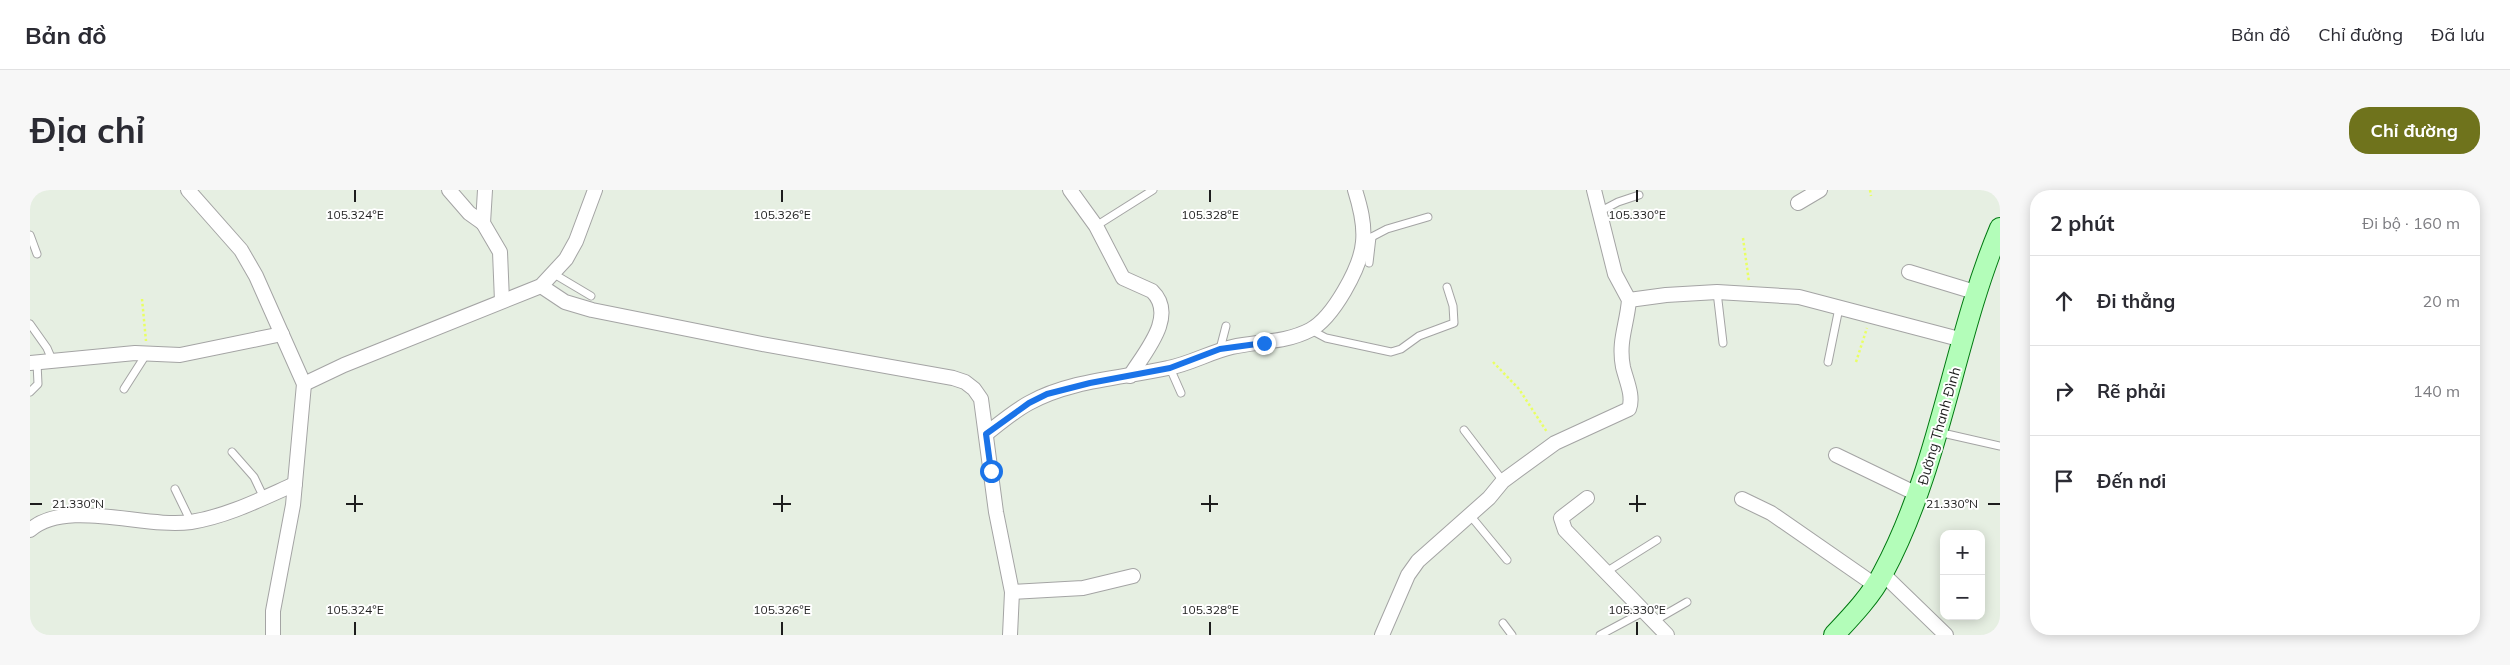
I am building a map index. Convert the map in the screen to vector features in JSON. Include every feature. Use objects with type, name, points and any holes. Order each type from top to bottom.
[{"type":"street","points":[[188,190],[242,250],[304,384],[295,484],[273,611],[273,635]]},
{"type":"street","points":[[449,190],[469,214],[483,223],[500,252],[502,301]]},
{"type":"street","points":[[483,223],[485,190]]},
{"type":"street","points":[[304,384],[344,365],[541,286],[554,274],[576,241],[595,190]]},
{"type":"street","points":[[1070,190],[1096,226],[1123,278],[1152,291],[1162,310],[1160,328],[1130,376]]},
{"type":"street","points":[[986,434],[1029,403],[1047,394],[1090,383],[1170,368],[1220,349],[1286,338],[1311,330],[1333,308],[1348,283],[1368,239],[1355,190]]},
{"type":"street","points":[[1382,635],[1408,575],[1418,560],[1489,498],[1503,481],[1555,443],[1629,410],[1631,400],[1621,349],[1621,334],[1629,300],[1615,274],[1594,190]]},
{"type":"street","points":[[1798,203],[1820,190]]},
{"type":"street","name":"Đường Thanh Đình","points":[[1834,635],[1879,579],[1919,495],[1963,340],[2000,228]]},
{"type":"street","points":[[1909,272],[1978,293]]},
{"type":"street","points":[[541,286],[565,302],[592,310],[965,382],[974,388],[980,399],[996,512],[1012,592],[1010,635]]},
{"type":"street","points":[[1629,300],[1666,295],[1717,292],[1798,298],[1872,315],[1963,340]]},
{"type":"street","points":[[34,363],[147,353],[180,355],[282,334]]},
{"type":"street","points":[[1836,455],[1919,495]]},
{"type":"street","points":[[30,530],[51,518],[75,516],[167,524],[191,522],[234,511],[295,484]]},
{"type":"street","points":[[1587,498],[1561,518],[1561,523],[1565,530],[1667,635]]},
{"type":"street","points":[[1742,499],[1771,513],[1879,579],[1946,635]]},
{"type":"street","points":[[1012,592],[1077,589],[1133,576]]},
{"type":"lane","points":[[1096,226],[1153,190]]},
{"type":"lane","points":[[1599,212],[1639,194]]},
{"type":"lane","points":[[1369,262],[1368,239],[1387,230],[1428,217]]},
{"type":"lane","points":[[30,235],[37,254]]},
{"type":"lane","points":[[554,274],[591,296]]},
{"type":"lane","points":[[1311,330],[1326,338],[1391,352],[1401,349],[1419,336],[1454,323],[1453,306],[1447,286]]},
{"type":"lane","points":[[1717,292],[1723,343]]},
{"type":"lane","points":[[1828,362],[1839,308]]},
{"type":"lane","points":[[30,324],[47,348],[53,362]]},
{"type":"lane","points":[[1220,349],[1226,326]]},
{"type":"lane","points":[[124,389],[147,353]]},
{"type":"lane","points":[[30,392],[38,384],[34,363]]},
{"type":"lane","points":[[1170,368],[1181,393]]},
{"type":"lane","points":[[1464,430],[1503,481]]},
{"type":"lane","points":[[1938,432],[2000,446]]},
{"type":"lane","points":[[232,452],[254,478],[264,498]]},
{"type":"lane","points":[[175,489],[191,522]]},
{"type":"lane","points":[[1469,514],[1507,560]]},
{"type":"lane","points":[[1606,572],[1657,540]]},
{"type":"lane","points":[[1600,635],[1687,602]]},
{"type":"lane","points":[[1503,623],[1512,635]]},
{"type":"path","points":[[1870,190],[1871,196]]},
{"type":"path","points":[[1743,238],[1751,294]]},
{"type":"path","points":[[142,299],[147,353]]},
{"type":"path","points":[[1856,362],[1872,315]]},
{"type":"path","points":[[1494,362],[1519,389],[1555,443]]},
{"type":"route","points":[[991,471],[986,434],[1011,414],[1047,394],[1090,383],[1170,368],[1220,349],[1264,343]]}]
